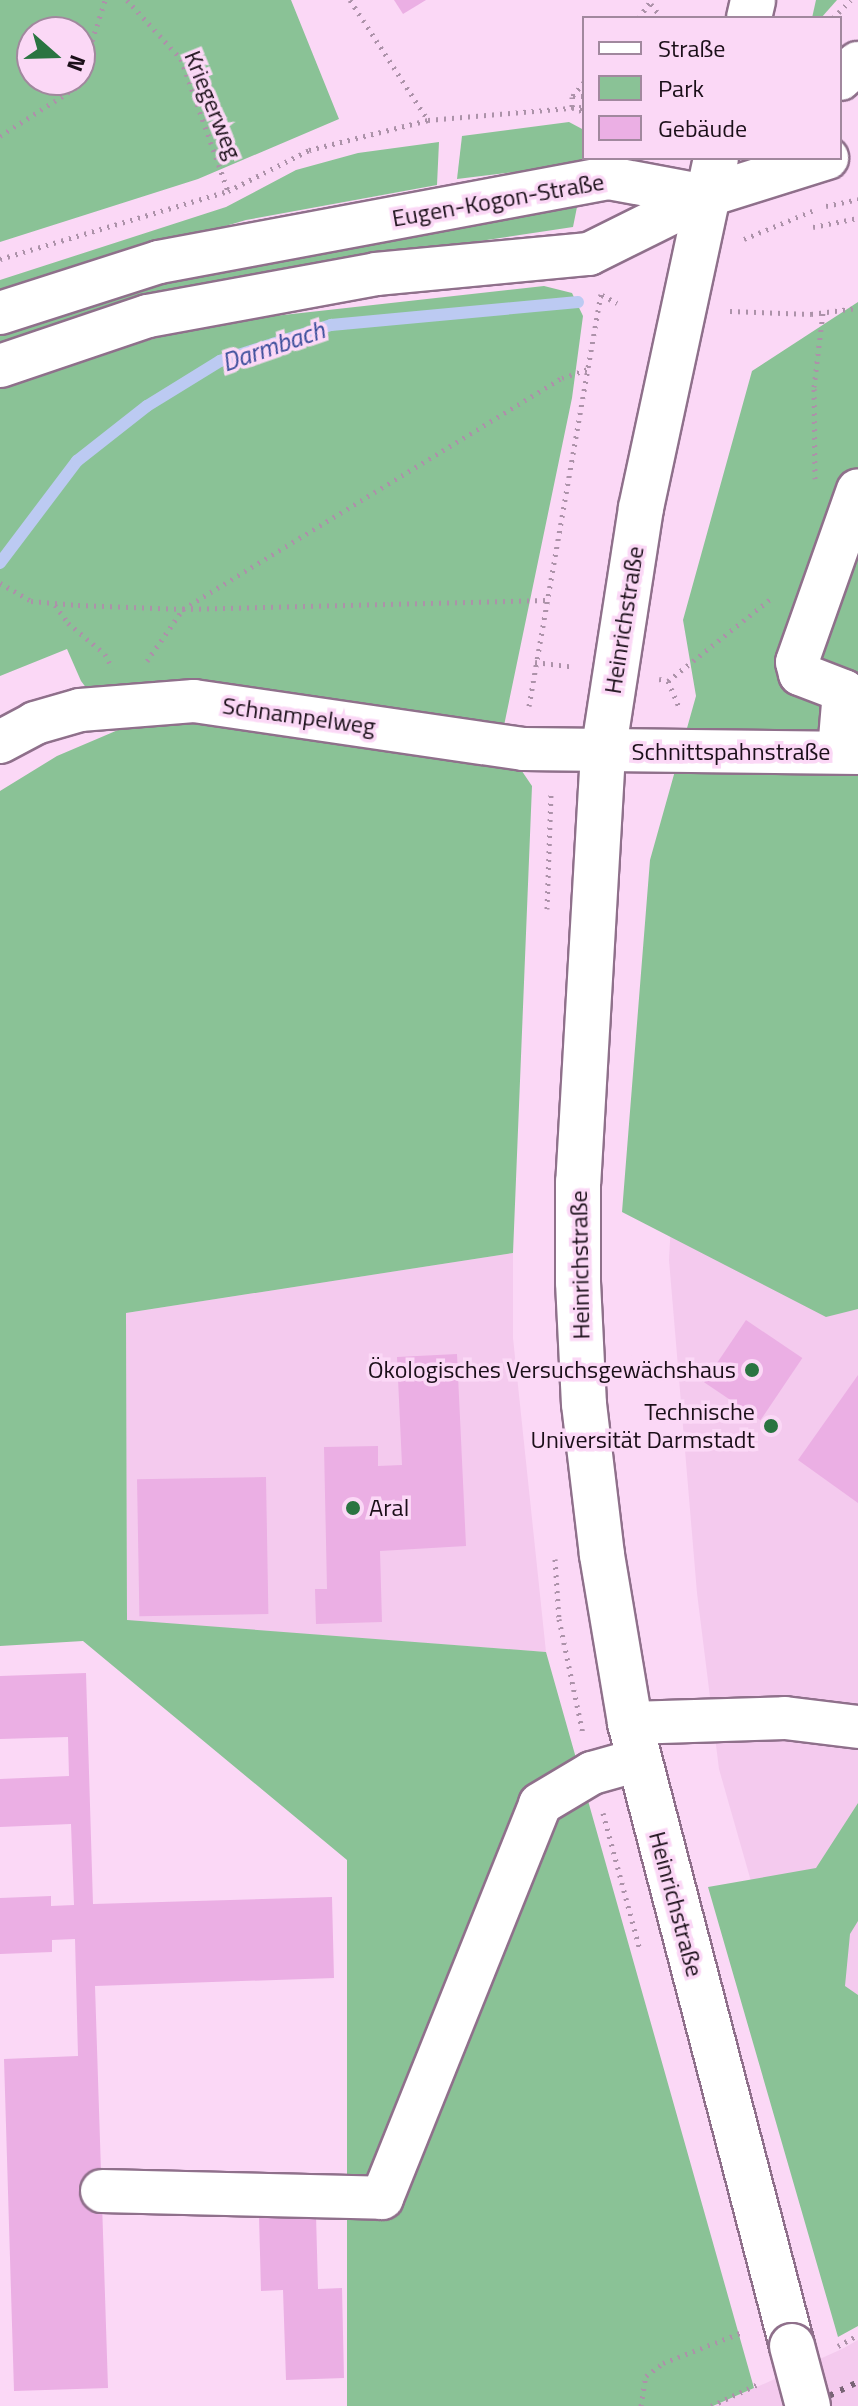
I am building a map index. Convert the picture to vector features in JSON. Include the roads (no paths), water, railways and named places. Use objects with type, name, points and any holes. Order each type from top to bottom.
[{"type":"main road","name":"Heinrichstraße","points":[[711,177],[641,508],[603,753],[580,1152],[578,1282],[595,1494],[612,1634],[634,1741],[808,2406]]},
{"type":"street","points":[[842,77],[858,63]]},
{"type":"street","points":[[0,366],[148,316],[376,274],[589,254],[711,177],[746,160]]},
{"type":"street","points":[[711,177],[815,160]]},
{"type":"street","name":"Eugen-Kogon-Straße","points":[[0,313],[159,262],[609,178],[711,177]]},
{"type":"street","points":[[848,752],[844,691],[805,677],[796,666],[858,490]]},
{"type":"street","name":"Schnampelweg","points":[[0,742],[35,723],[128,703],[194,701],[524,749],[603,753]]},
{"type":"street","name":"Schnittspahnstraße","points":[[603,753],[848,752]]},
{"type":"street","points":[[102,2191],[382,2198],[540,1804],[592,1773],[634,1741],[785,1718],[858,1727]]},
{"type":"waterway","name":"Darmbach","points":[[0,563],[77,461],[147,406],[220,361],[331,325],[578,302]]},
{"type":"railway","points":[[808,2406],[858,2382]]},
{"type":"place","name":"Ökologisches Versuchsgewächshaus","points":[[752,1370]]},
{"type":"place","name":"Technische Universität Darmstadt","points":[[771,1426]]},
{"type":"place","name":"Aral","points":[[353,1508]]}]
